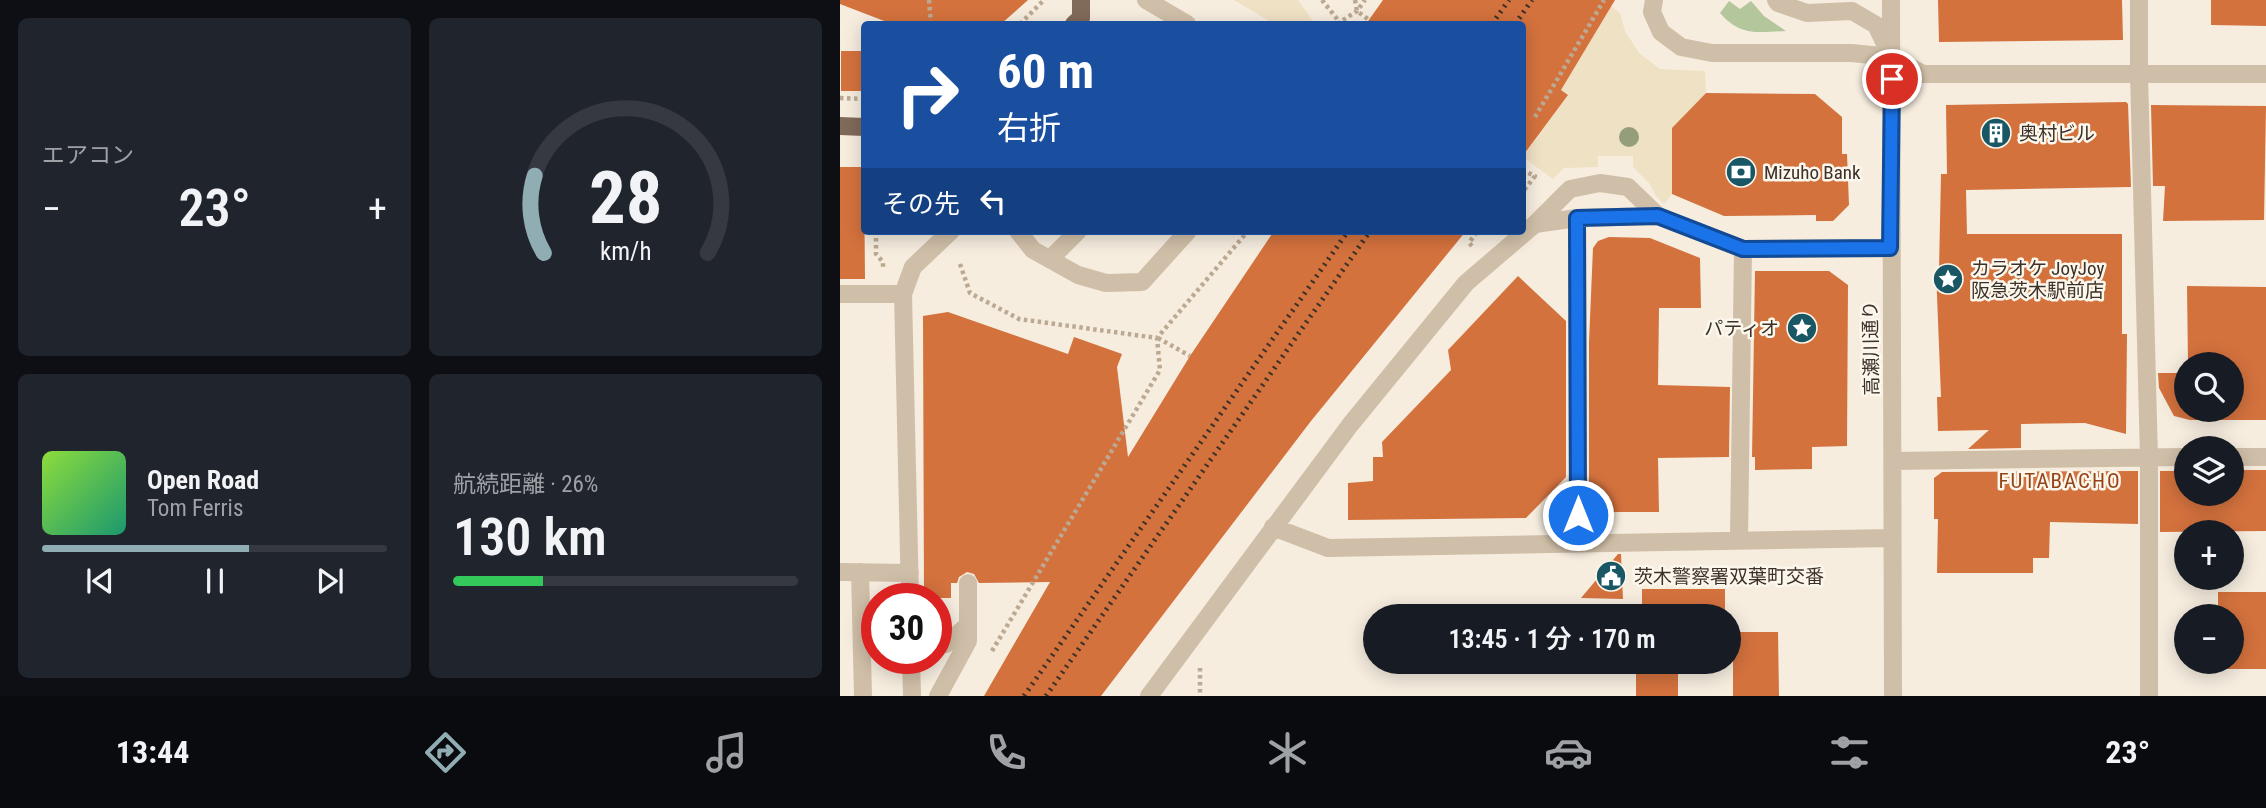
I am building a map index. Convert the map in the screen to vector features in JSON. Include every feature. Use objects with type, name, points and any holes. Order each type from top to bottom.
[{"type":"main road","points":[[1078,21],[1081,18],[1081,0]]},
{"type":"main road","points":[[840,127],[861,127]]},
{"type":"street","points":[[1146,0],[1166,19]]},
{"type":"street","points":[[1654,0],[1652,12],[1661,32],[1681,47],[1712,53],[1852,53],[1891,57],[1923,74],[2266,74]]},
{"type":"street","points":[[1776,0],[1807,13],[1852,11],[1876,25],[1891,57]]},
{"type":"street","name":"高瀬川通り","points":[[1891,0],[1893,696]]},
{"type":"street","points":[[2139,0],[2149,458],[2149,696]]},
{"type":"street","points":[[1526,231],[1570,188],[1600,183],[1628,187],[1658,216]]},
{"type":"street","points":[[1535,223],[1577,218],[1658,216],[1743,249],[1890,248]]},
{"type":"street","points":[[1577,218],[1578,542]]},
{"type":"street","points":[[910,583],[903,294],[913,267],[947,235]]},
{"type":"street","points":[[1021,235],[1033,250],[1078,275],[1106,283],[1142,282],[1184,235]]},
{"type":"street","points":[[1050,259],[1074,235]]},
{"type":"street","points":[[1149,696],[1350,425],[1466,283],[1521,235]]},
{"type":"street","points":[[1739,539],[1743,249]]},
{"type":"street","points":[[840,294],[903,294]]},
{"type":"street","points":[[1893,461],[2174,457]]},
{"type":"street","points":[[2244,457],[2266,457]]},
{"type":"street","points":[[1273,527],[1328,548],[1892,538]]},
{"type":"street","points":[[840,572],[910,573]]},
{"type":"street","points":[[860,572],[863,696]]},
{"type":"street","points":[[938,696],[968,641],[968,583]]},
{"type":"street","points":[[952,639],[968,625]]},
{"type":"street","points":[[911,674],[912,696]]},
{"type":"path","points":[[929,0],[931,21]]},
{"type":"path","points":[[1023,21],[1044,0]]},
{"type":"path","points":[[1322,0],[1337,21]]},
{"type":"path","points":[[1354,0],[1357,11],[1369,20]]},
{"type":"path","points":[[1343,21],[1357,11],[1364,0]]},
{"type":"path","points":[[1535,117],[1604,0]]},
{"type":"path","points":[[840,98],[861,99]]},
{"type":"path","points":[[1526,172],[1535,176],[1526,188]]},
{"type":"path","points":[[986,661],[1160,370],[1157,338],[1190,356]]},
{"type":"path","points":[[1200,664],[1200,696]]},
{"type":"green space","points":[[1729,1],[1740,9],[1751,1],[1764,16],[1786,31],[1750,31],[1735,26],[1720,13]]},
{"type":"shaded area","points":[[1234,0],[1298,0],[1313,21],[1269,21]]},
{"type":"shaded area","points":[[1611,6],[1620,13],[1625,31],[1639,53],[1660,69],[1705,71],[1706,93],[1672,128],[1672,194],[1664,204],[1633,167],[1633,156],[1598,156],[1598,167],[1564,168],[1553,179],[1526,159],[1526,153],[1568,95],[1561,90]]},
{"type":"building","points":[[840,0],[1028,0],[1004,21],[884,21],[840,4]]},
{"type":"building","points":[[1383,0],[1615,0],[1561,90],[1568,95],[1526,152],[1526,21],[1368,21]]},
{"type":"building","points":[[1938,0],[2122,0],[2123,40],[1939,42]]},
{"type":"building","points":[[2211,0],[2266,0],[2266,26],[2211,25]]},
{"type":"building","points":[[841,51],[861,51],[861,91],[841,91]]},
{"type":"building","name":"Mizuho Bank","points":[[1706,93],[1815,94],[1842,117],[1842,154],[1847,154],[1849,205],[1833,221],[1816,221],[1816,215],[1724,216],[1672,194],[1672,128]]},
{"type":"building","points":[[2126,102],[2131,187],[1966,190],[1967,234],[2122,234],[2122,334],[2127,334],[2126,434],[2085,423],[2021,424],[2021,448],[1968,449],[1989,430],[1938,431],[1937,397],[1941,397],[1936,270],[1939,270],[1941,174],[1947,174],[1946,105]]},
{"type":"building","points":[[2151,105],[2266,106],[2264,220],[2163,221],[2165,186],[2153,186]]},
{"type":"building","points":[[840,167],[861,167],[861,235],[865,235],[865,279],[840,279]]},
{"type":"building","points":[[1271,235],[1463,235],[1311,421],[1101,696],[984,696],[1050,582],[979,583],[974,574],[967,572],[959,577],[957,583],[924,583],[923,316],[948,312],[1068,354],[1074,337],[1122,354],[1117,367],[1128,457],[1190,356]]},
{"type":"building","points":[[1609,237],[1650,238],[1700,258],[1701,308],[1659,308],[1658,385],[1730,387],[1729,457],[1658,458],[1659,512],[1589,512],[1589,342],[1593,248],[1598,241]]},
{"type":"building","points":[[1755,271],[1829,271],[1848,285],[1847,446],[1812,447],[1812,469],[1755,470],[1755,457],[1752,457]]},
{"type":"building","points":[[1518,276],[1566,321],[1566,477],[1526,518],[1348,520],[1348,483],[1373,481],[1373,457],[1383,457],[1382,442],[1451,370],[1448,350]]},
{"type":"building","points":[[2187,286],[2266,287],[2266,420],[2244,420],[2244,352],[2188,352]]},
{"type":"building","points":[[2158,373],[2174,373],[2174,416],[2159,388]]},
{"type":"building","points":[[2244,470],[2266,470],[2266,531],[2244,531],[2244,520],[2174,520],[2174,532],[2160,532],[2160,471],[2174,471],[2174,506],[2244,506]]},
{"type":"building","points":[[2138,471],[2138,524],[2050,522],[2049,558],[2033,558],[2033,573],[1937,573],[1938,519],[1934,519],[1934,478],[1942,472]]},
{"type":"building","name":"茨木警察署双葉町交番","points":[[1618,554],[1621,554],[1623,599],[1581,598]]},
{"type":"building","points":[[1642,589],[1725,589],[1725,604],[1642,604]]},
{"type":"building","points":[[2218,592],[2266,592],[2266,669],[2244,669],[2244,604],[2218,604]]},
{"type":"building","points":[[1741,632],[1778,632],[1779,696],[1733,696],[1733,674],[1741,674]]},
{"type":"building","points":[[1636,674],[1678,674],[1678,696],[1636,696]]},
{"type":"railway","points":[[1494,21],[1509,0]]},
{"type":"railway","points":[[1517,21],[1532,0]]},
{"type":"railway","points":[[1024,696],[1345,235]]},
{"type":"railway","points":[[1046,696],[1367,235]]},
{"type":"place","name":"奥村ビル","points":[[1996,133]]},
{"type":"place","name":"Mizuho Bank","points":[[1741,172]]},
{"type":"place","name":"カラオケ JoyJoy 阪急茨木駅前店","points":[[1948,279]]},
{"type":"place","name":"パティオ","points":[[1802,328]]},
{"type":"place","name":"茨木警察署双葉町交番","points":[[1611,576]]},
{"type":"district","name":"FUTABACHO","points":[[2060,481]]},
{"type":"route","points":[[1578,515],[1577,218],[1658,216],[1743,249],[1890,248],[1892,79]]}]
